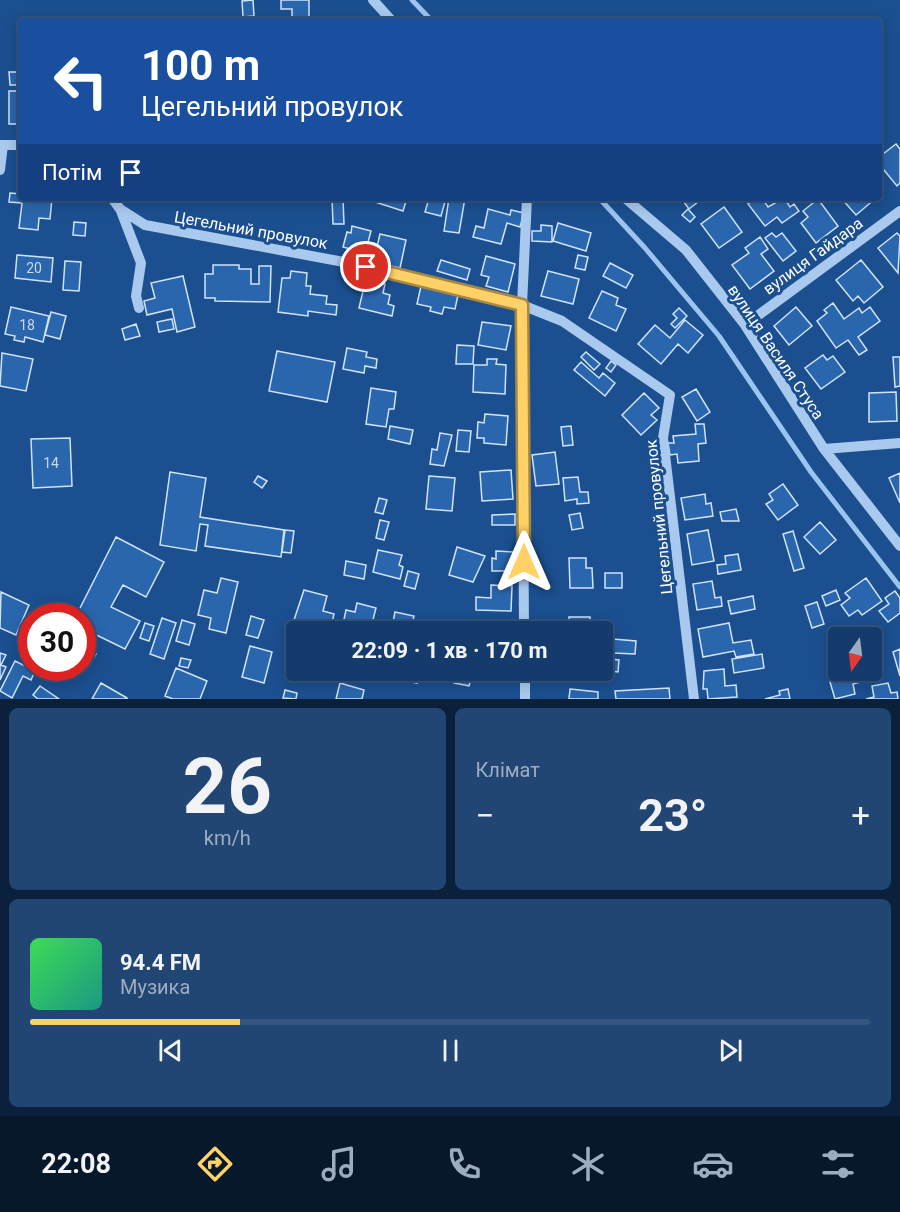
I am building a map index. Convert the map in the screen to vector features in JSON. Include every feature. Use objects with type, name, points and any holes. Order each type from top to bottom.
[{"type":"street","points":[[373,0],[389,18]]},
{"type":"street","points":[[0,170],[1,145],[18,145]]},
{"type":"street","name":"Цегельний провулок","points":[[114,201],[120,209],[145,225],[156,228],[344,262],[522,305],[562,321],[670,395],[663,438],[694,699]]},
{"type":"street","points":[[524,621],[522,305],[527,201]]},
{"type":"street","name":"вулиця Василя Стуса","points":[[629,201],[686,250],[745,325],[824,449],[900,546]]},
{"type":"street","points":[[120,209],[141,263],[136,296],[139,308]]},
{"type":"street","name":"вулиця Гайдара","points":[[745,325],[900,211]]},
{"type":"street","points":[[824,449],[900,443]]},
{"type":"street","points":[[525,681],[525,699]]},
{"type":"building","points":[[253,0],[254,16],[243,17],[242,1]]},
{"type":"building","points":[[281,0],[309,0],[309,18],[292,18],[292,9],[281,9]]},
{"type":"building","points":[[9,72],[18,72],[18,85],[10,85]]},
{"type":"building","points":[[9,91],[18,91],[18,124],[9,124]]},
{"type":"building","points":[[896,144],[900,149],[900,183],[897,186],[882,168],[882,155]]},
{"type":"building","points":[[10,193],[18,194],[18,201],[52,201],[50,219],[39,218],[38,230],[19,228],[22,203],[9,202]]},
{"type":"building","points":[[332,201],[343,201],[344,224],[333,224]]},
{"type":"building","points":[[372,201],[406,201],[403,211]]},
{"type":"building","points":[[428,201],[445,201],[441,216],[425,212]]},
{"type":"building","points":[[449,201],[464,201],[459,233],[444,231]]},
{"type":"building","points":[[683,201],[699,201],[689,209]]},
{"type":"building","points":[[752,201],[764,201],[768,207],[779,201],[786,201],[790,207],[794,204],[799,211],[782,223],[777,217],[765,226],[748,204]]},
{"type":"building","points":[[816,201],[819,201],[838,226],[816,243],[801,223],[808,217],[803,211]]},
{"type":"building","points":[[844,201],[872,201],[856,215]]},
{"type":"building","points":[[724,207],[742,232],[719,248],[701,224]]},
{"type":"building","points":[[488,209],[510,215],[511,210],[524,213],[520,227],[507,223],[501,244],[473,237],[476,226],[484,228]]},
{"type":"building","points":[[688,209],[695,217],[690,222],[682,215]]},
{"type":"building","points":[[74,222],[86,223],[85,236],[73,235]]},
{"type":"building","points":[[558,223],[591,233],[586,251],[553,241]]},
{"type":"building","points":[[541,225],[552,226],[552,242],[532,241],[532,231],[541,231]]},
{"type":"building","points":[[352,226],[371,231],[365,253],[343,247],[347,232],[351,233]]},
{"type":"building","points":[[772,233],[776,237],[782,233],[796,251],[783,261],[765,238]]},
{"type":"building","points":[[897,233],[900,236],[898,273],[878,248]]},
{"type":"building","points":[[380,234],[406,240],[400,268],[368,261],[371,249],[376,251]]},
{"type":"building","points":[[760,237],[768,249],[761,254],[774,271],[750,289],[732,265],[749,253],[745,248]]},
{"type":"building","points":[[17,255],[53,258],[51,282],[15,278]]},
{"type":"building","points":[[578,255],[588,257],[585,270],[575,268]]},
{"type":"building","points":[[486,256],[515,264],[508,292],[486,286],[489,277],[481,275]]},
{"type":"building","points":[[441,260],[470,269],[467,280],[437,271]]},
{"type":"building","points":[[861,260],[883,287],[864,303],[858,296],[853,301],[836,280]]},
{"type":"building","points":[[65,261],[81,262],[79,291],[63,290]]},
{"type":"building","points":[[610,263],[633,275],[626,288],[603,276]]},
{"type":"building","points":[[213,265],[239,265],[239,269],[251,269],[251,284],[259,284],[259,266],[271,266],[270,302],[215,301],[215,298],[205,298],[205,274],[213,274]]},
{"type":"building","points":[[291,271],[307,273],[306,286],[311,286],[310,294],[327,296],[326,304],[337,305],[336,315],[308,311],[308,316],[278,312],[282,278],[290,278]]},
{"type":"building","points":[[548,271],[579,279],[573,304],[541,296]]},
{"type":"building","points":[[183,276],[195,327],[177,332],[172,309],[147,315],[144,301],[155,298],[151,283]]},
{"type":"building","points":[[373,281],[385,284],[383,293],[390,295],[388,304],[394,306],[392,316],[359,308],[364,287],[371,289]]},
{"type":"building","points":[[421,286],[458,295],[455,309],[444,307],[442,314],[430,311],[431,307],[417,304]]},
{"type":"building","points":[[602,291],[618,298],[616,305],[626,309],[616,331],[589,318]]},
{"type":"building","points":[[833,303],[844,319],[859,308],[862,313],[870,307],[880,321],[858,337],[867,350],[859,355],[848,340],[836,348],[817,321],[827,313],[824,310]]},
{"type":"building","points":[[11,307],[49,316],[43,342],[25,337],[24,342],[14,340],[15,336],[5,334]]},
{"type":"building","points":[[796,307],[812,326],[789,345],[774,326]]},
{"type":"building","points":[[679,308],[687,316],[675,328],[671,324],[677,318],[673,314]]},
{"type":"building","points":[[51,312],[66,316],[60,339],[45,335]]},
{"type":"building","points":[[172,319],[174,329],[159,332],[157,322]]},
{"type":"building","points":[[685,320],[703,335],[688,353],[678,344],[661,364],[638,344],[655,325],[670,338]]},
{"type":"building","points":[[482,322],[511,326],[506,350],[478,345]]},
{"type":"building","points":[[136,324],[140,336],[125,340],[122,329]]},
{"type":"building","points":[[457,345],[474,346],[473,364],[456,364]]},
{"type":"building","points":[[347,348],[367,352],[366,357],[377,359],[376,368],[365,366],[364,373],[343,369]]},
{"type":"building","points":[[277,351],[335,362],[327,402],[269,391]]},
{"type":"building","points":[[586,352],[600,364],[594,370],[581,357]]},
{"type":"building","points":[[2,353],[33,359],[26,391],[0,386]]},
{"type":"building","points":[[823,355],[827,360],[833,356],[845,372],[821,389],[805,368]]},
{"type":"building","points":[[893,357],[900,357],[900,386],[895,387]]},
{"type":"building","points":[[487,359],[497,359],[496,364],[506,365],[505,394],[473,392],[474,365],[487,365]]},
{"type":"building","points":[[611,361],[616,365],[611,372],[606,368]]},
{"type":"building","points":[[581,362],[599,378],[603,373],[615,383],[605,396],[574,370]]},
{"type":"building","points":[[371,388],[396,392],[394,409],[389,409],[386,427],[366,424]]},
{"type":"building","points":[[696,389],[710,412],[697,421],[682,397]]},
{"type":"building","points":[[896,392],[897,421],[869,422],[869,393]]},
{"type":"building","points":[[644,393],[659,408],[651,415],[657,420],[641,435],[622,415]]},
{"type":"building","points":[[485,414],[508,416],[506,445],[484,443],[484,438],[477,438],[478,422],[484,423]]},
{"type":"building","points":[[695,424],[704,424],[706,443],[698,444],[699,461],[678,463],[677,454],[670,455],[668,443],[674,443],[673,436],[696,434]]},
{"type":"building","points":[[390,426],[413,430],[410,444],[388,439]]},
{"type":"building","points":[[571,426],[573,445],[563,446],[561,427]]},
{"type":"building","points":[[458,430],[471,431],[469,452],[456,451]]},
{"type":"building","points":[[440,433],[452,435],[444,466],[430,464],[432,449],[437,450]]},
{"type":"building","points":[[70,438],[72,486],[33,488],[31,439]]},
{"type":"building","points":[[555,452],[559,484],[536,486],[532,455]]},
{"type":"building","points":[[511,470],[513,499],[482,501],[480,472]]},
{"type":"building","points":[[170,472],[206,478],[200,517],[284,530],[281,557],[205,546],[208,525],[200,524],[196,551],[160,545]]},
{"type":"building","points":[[900,473],[900,503],[889,478]]},
{"type":"building","points":[[258,476],[267,481],[262,488],[254,482]]},
{"type":"building","points":[[429,476],[455,478],[452,511],[426,509]]},
{"type":"building","points":[[578,477],[580,492],[588,492],[589,503],[577,504],[577,499],[565,501],[563,478]]},
{"type":"building","points":[[783,484],[798,505],[778,520],[766,504],[773,500],[769,494]]},
{"type":"building","points":[[705,494],[706,504],[711,503],[713,516],[685,520],[681,498]]},
{"type":"building","points":[[379,498],[387,500],[383,514],[375,512]]},
{"type":"building","points":[[736,509],[739,521],[722,521],[720,512]]},
{"type":"building","points":[[580,513],[583,528],[572,530],[569,515]]},
{"type":"building","points":[[515,514],[515,525],[492,525],[492,515]]},
{"type":"building","points":[[380,520],[389,522],[384,540],[376,538]]},
{"type":"building","points":[[820,522],[836,540],[820,554],[804,537]]},
{"type":"building","points":[[285,530],[294,531],[291,553],[282,552]]},
{"type":"building","points":[[708,530],[714,561],[692,565],[687,534]]},
{"type":"building","points":[[793,531],[804,568],[794,571],[783,534]]},
{"type":"building","points":[[116,537],[164,562],[146,597],[123,585],[111,607],[140,621],[125,649],[96,635],[96,603],[83,603]]},
{"type":"building","points":[[457,547],[485,556],[473,582],[449,575]]},
{"type":"building","points":[[378,550],[402,555],[399,565],[403,567],[400,579],[373,572]]},
{"type":"building","points":[[496,551],[514,552],[514,571],[492,571],[492,558],[496,559]]},
{"type":"building","points":[[738,554],[741,570],[718,574],[717,565],[726,564],[725,556]]},
{"type":"building","points":[[569,558],[586,558],[586,568],[592,568],[593,588],[570,588]]},
{"type":"building","points":[[346,561],[366,565],[364,579],[344,575]]},
{"type":"building","points":[[408,571],[419,574],[415,589],[404,586]]},
{"type":"building","points":[[605,573],[622,573],[622,588],[605,588]]},
{"type":"building","points":[[221,578],[238,582],[226,633],[209,629],[211,618],[198,615],[204,590],[217,593]]},
{"type":"building","points":[[866,578],[882,601],[862,615],[858,610],[849,616],[841,605],[850,598],[845,593]]},
{"type":"building","points":[[712,581],[715,598],[721,597],[722,606],[697,610],[693,584]]},
{"type":"building","points":[[491,585],[512,586],[511,611],[476,610],[476,597],[491,598]]},
{"type":"building","points":[[304,590],[327,596],[323,611],[334,614],[332,621],[294,621]]},
{"type":"building","points":[[836,590],[840,600],[826,606],[822,596]]},
{"type":"building","points":[[895,591],[900,598],[900,613],[888,622],[879,611],[889,604],[885,598]]},
{"type":"building","points":[[1,592],[25,603],[18,603],[16,635],[0,628]]},
{"type":"building","points":[[753,596],[755,609],[731,614],[728,601]]},
{"type":"building","points":[[817,602],[824,624],[812,628],[805,606]]},
{"type":"building","points":[[357,603],[376,608],[373,621],[344,621],[346,610],[355,612]]},
{"type":"building","points":[[395,612],[414,616],[413,621],[393,621]]},
{"type":"building","points":[[251,616],[264,620],[258,638],[246,635]]},
{"type":"building","points":[[569,617],[590,617],[590,621],[569,621]]},
{"type":"building","points":[[162,618],[176,623],[164,659],[150,654]]},
{"type":"building","points":[[182,620],[195,624],[189,645],[176,641]]},
{"type":"building","points":[[145,623],[154,626],[149,641],[140,638]]},
{"type":"building","points":[[729,623],[733,643],[751,640],[754,654],[736,657],[734,651],[703,657],[698,629]]},
{"type":"building","points":[[613,639],[636,641],[635,654],[613,653]]},
{"type":"building","points":[[250,646],[272,652],[264,683],[242,677]]},
{"type":"building","points":[[900,649],[900,676],[893,652]]},
{"type":"building","points":[[0,653],[6,655],[1,665],[6,667],[0,680]]},
{"type":"building","points":[[762,654],[764,668],[734,673],[732,659]]},
{"type":"building","points":[[181,658],[191,660],[188,668],[179,666]]},
{"type":"building","points":[[613,659],[619,660],[618,672],[613,671]]},
{"type":"building","points":[[15,661],[18,662],[18,681],[20,681],[12,698],[0,691]]},
{"type":"building","points":[[176,668],[207,681],[200,699],[173,699],[165,696]]},
{"type":"building","points":[[724,669],[725,686],[736,685],[737,697],[708,699],[707,689],[703,689],[704,671]]},
{"type":"building","points":[[454,681],[470,681],[469,686],[454,683]]},
{"type":"building","points":[[864,681],[853,684],[855,694],[835,699],[830,682]]},
{"type":"building","points":[[101,683],[127,698],[127,699],[92,699]]},
{"type":"building","points":[[340,683],[364,690],[362,699],[336,699]]},
{"type":"building","points":[[888,683],[891,693],[897,692],[898,699],[866,699],[874,697],[872,686]]},
{"type":"building","points":[[40,686],[59,699],[38,699],[33,695]]},
{"type":"building","points":[[669,688],[670,699],[616,699],[615,691]]},
{"type":"building","points":[[570,689],[598,692],[598,699],[569,699]]},
{"type":"building","points":[[788,689],[790,699],[765,699],[780,695],[779,691]]},
{"type":"building","points":[[285,690],[297,693],[296,699],[283,698]]},
{"type":"waterway","points":[[412,0],[429,18]]},
{"type":"waterway","points":[[602,201],[645,248],[719,336],[811,472],[900,587]]},
{"type":"route","points":[[366,267],[522,305],[524,562]]}]
